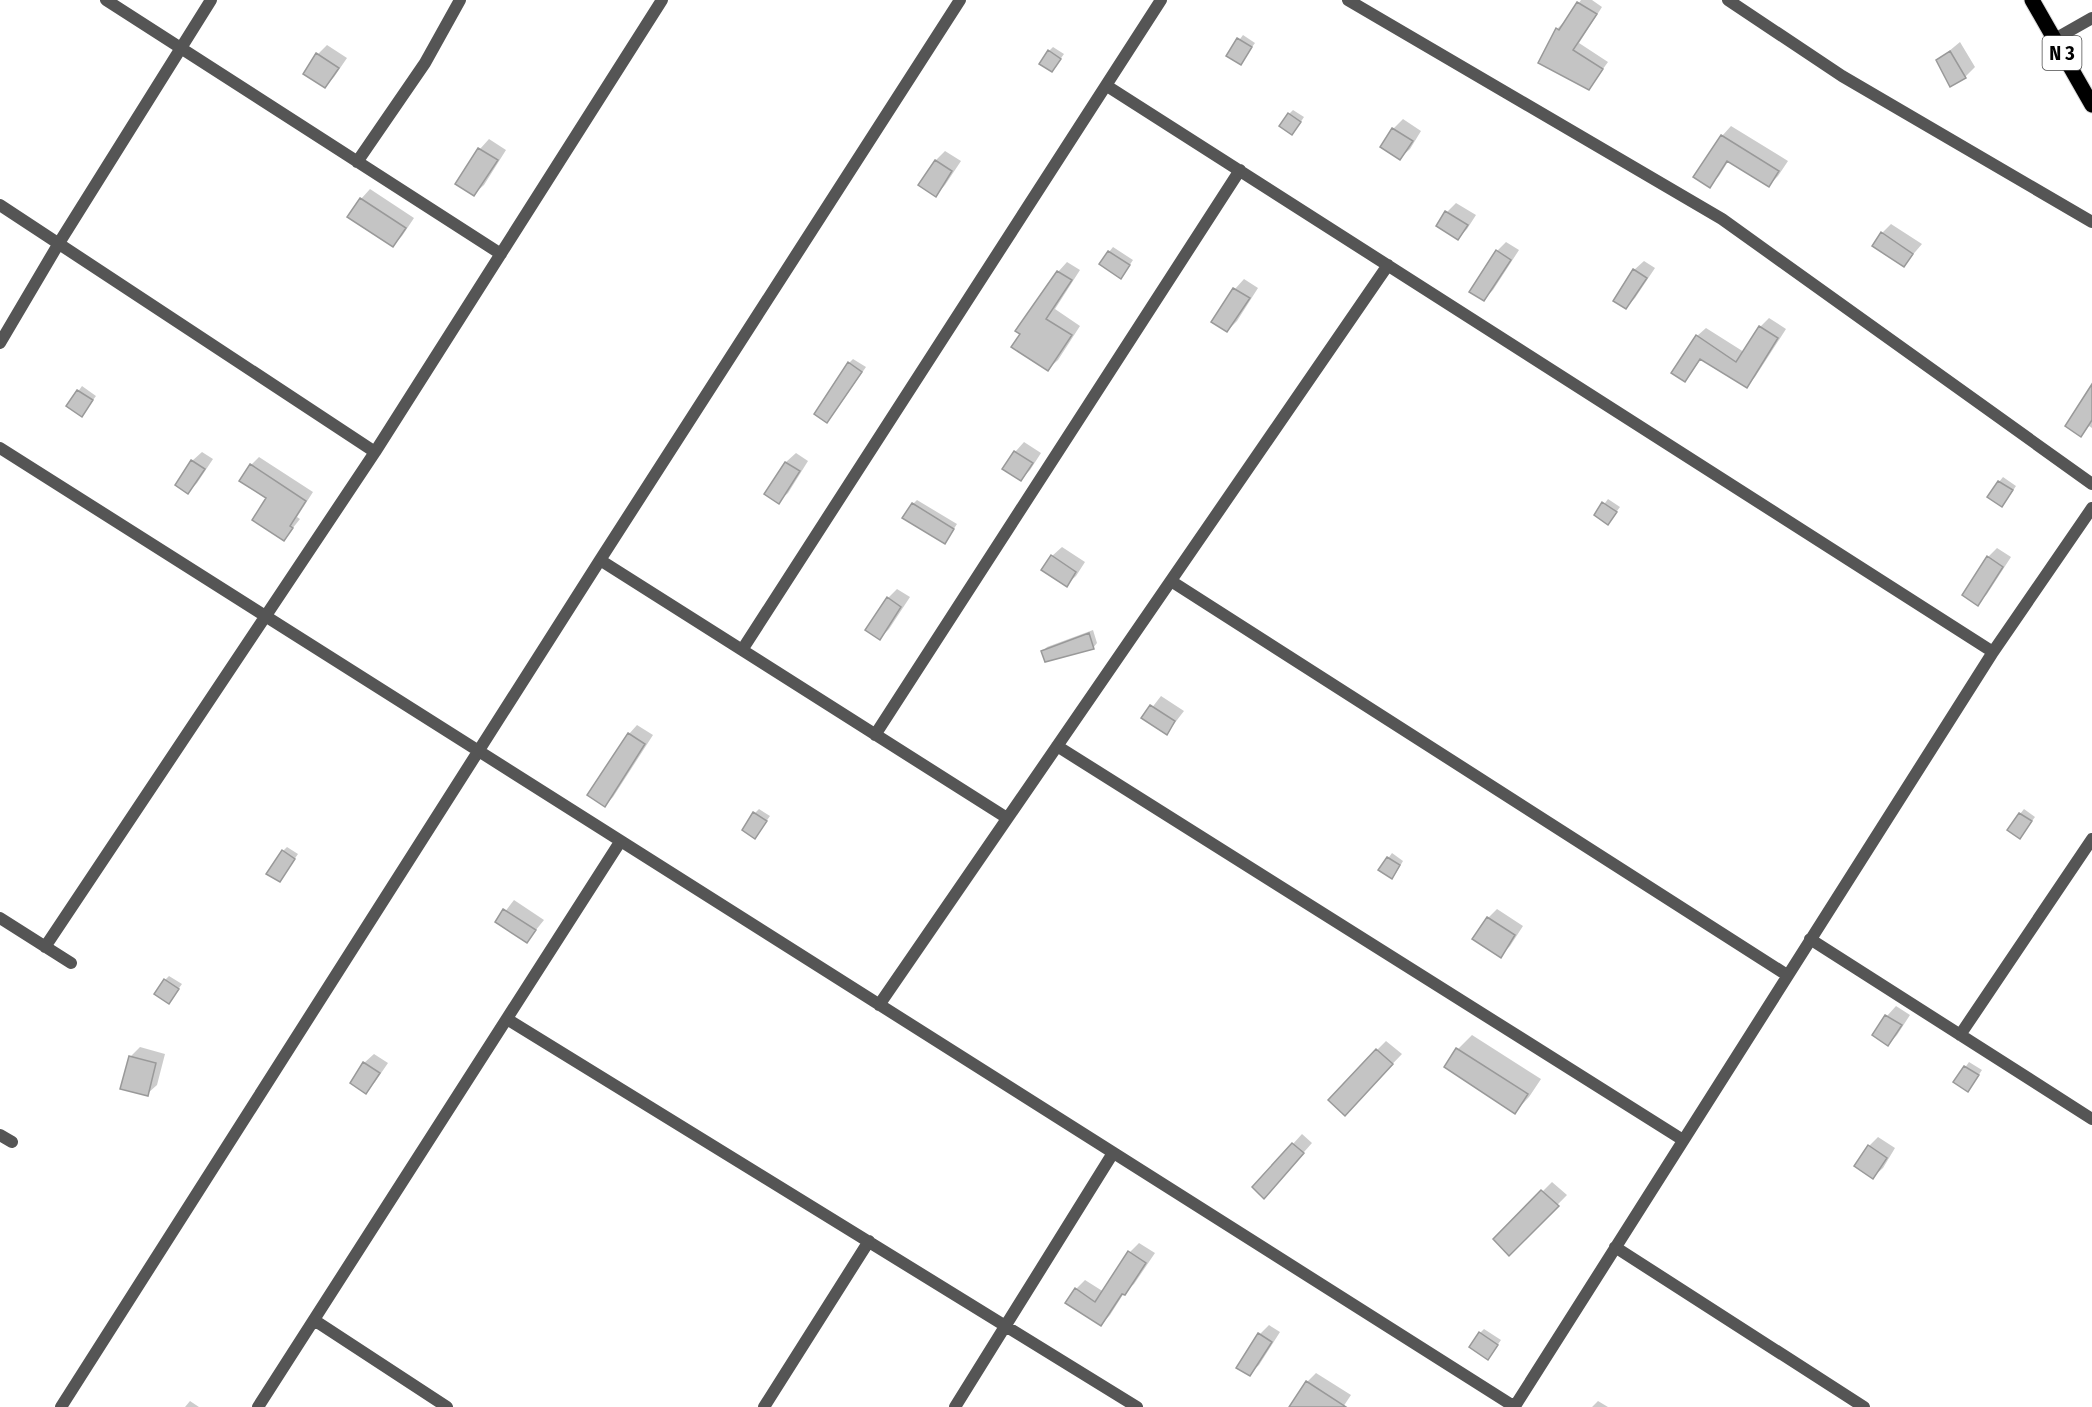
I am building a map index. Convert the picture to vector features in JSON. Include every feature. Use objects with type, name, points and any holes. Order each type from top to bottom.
[{"type":"main road","name":"N 3","points":[[2032,0],[2092,105]]},
{"type":"street","points":[[106,0],[501,254]]},
{"type":"street","points":[[0,343],[59,243],[211,0]]},
{"type":"street","points":[[357,162],[425,63],[460,0]]},
{"type":"street","points":[[45,947],[375,452],[662,0]]},
{"type":"street","points":[[61,1407],[600,560],[960,0]]},
{"type":"street","points":[[742,650],[1161,0]]},
{"type":"street","points":[[1348,0],[1722,219],[2092,484]]},
{"type":"street","points":[[1728,0],[1842,76],[2092,222]]},
{"type":"street","points":[[2055,39],[2092,18]]},
{"type":"street","points":[[1107,86],[1993,652]]},
{"type":"street","points":[[875,735],[1240,170]]},
{"type":"street","points":[[0,205],[375,452]]},
{"type":"street","points":[[879,1005],[1388,265]]},
{"type":"street","points":[[0,448],[1515,1407],[1993,652],[2092,508]]},
{"type":"street","points":[[600,560],[1007,818]]},
{"type":"street","points":[[1171,581],[1787,975]]},
{"type":"street","points":[[1057,746],[1683,1140]]},
{"type":"street","points":[[1960,1035],[2092,839]]},
{"type":"street","points":[[258,1407],[620,842]]},
{"type":"street","points":[[0,918],[71,963]]},
{"type":"street","points":[[1810,939],[2092,1119]]},
{"type":"street","points":[[507,1019],[1137,1407]]},
{"type":"street","points":[[0,1135],[12,1142]]},
{"type":"street","points":[[955,1407],[1113,1153]]},
{"type":"street","points":[[764,1407],[869,1241]]},
{"type":"street","points":[[1615,1247],[1864,1407]]},
{"type":"street","points":[[314,1320],[447,1407]]},
{"type":"building","points":[[1577,2],[1597,14],[1573,50],[1603,69],[1589,90],[1538,63],[1556,28],[1559,30]]},
{"type":"building","points":[[1237,38],[1252,47],[1241,65],[1226,56]]},
{"type":"building","points":[[1048,50],[1061,59],[1052,72],[1039,64]]},
{"type":"building","points":[[1950,51],[1966,78],[1950,87],[1936,60]]},
{"type":"building","points":[[316,53],[339,68],[325,88],[303,74]]},
{"type":"building","points":[[1288,113],[1301,122],[1292,135],[1279,126]]},
{"type":"building","points":[[1392,128],[1413,141],[1400,160],[1380,147]]},
{"type":"building","points":[[1721,135],[1779,171],[1769,187],[1727,161],[1710,188],[1693,177]]},
{"type":"building","points":[[478,148],[498,160],[474,196],[455,184]]},
{"type":"building","points":[[935,160],[952,171],[936,197],[918,185]]},
{"type":"building","points":[[360,198],[406,228],[393,247],[347,217]]},
{"type":"building","points":[[1445,211],[1468,225],[1458,240],[1436,226]]},
{"type":"building","points":[[1881,232],[1913,254],[1904,267],[1872,246]]},
{"type":"building","points":[[1496,250],[1511,260],[1484,301],[1469,292]]},
{"type":"building","points":[[1108,251],[1130,265],[1121,279],[1099,264]]},
{"type":"building","points":[[1633,269],[1647,278],[1626,309],[1613,301]]},
{"type":"building","points":[[1057,271],[1072,280],[1046,319],[1072,335],[1048,371],[1011,347],[1020,334],[1015,331]]},
{"type":"building","points":[[1233,288],[1250,298],[1227,332],[1211,322]]},
{"type":"building","points":[[1759,326],[1778,338],[1747,388],[1700,359],[1685,382],[1671,373],[1696,335],[1736,362]]},
{"type":"building","points":[[848,362],[862,372],[827,423],[814,414]]},
{"type":"building","points":[[2092,384],[2092,420],[2081,437],[2065,426]]},
{"type":"building","points":[[77,390],[93,400],[82,417],[66,406]]},
{"type":"building","points":[[1014,451],[1033,463],[1021,481],[1002,469]]},
{"type":"building","points":[[191,460],[205,469],[188,494],[175,485]]},
{"type":"building","points":[[785,462],[800,471],[779,504],[764,494]]},
{"type":"building","points":[[250,464],[306,501],[290,526],[293,528],[284,541],[252,520],[266,498],[239,481]]},
{"type":"building","points":[[1998,481],[2013,490],[2002,507],[1987,497]]},
{"type":"building","points":[[1602,502],[1617,512],[1608,525],[1594,515]]},
{"type":"building","points":[[912,503],[954,529],[945,544],[902,518]]},
{"type":"building","points":[[1051,555],[1076,572],[1067,587],[1041,570]]},
{"type":"building","points":[[1987,556],[2003,567],[1978,606],[1962,595]]},
{"type":"building","points":[[887,597],[901,607],[880,640],[865,630]]},
{"type":"building","points":[[1089,633],[1094,649],[1045,662],[1041,651]]},
{"type":"building","points":[[1150,705],[1175,721],[1167,735],[1141,718]]},
{"type":"building","points":[[628,733],[645,744],[605,807],[587,795]]},
{"type":"building","points":[[753,812],[767,821],[755,839],[742,830]]},
{"type":"building","points":[[2019,813],[2032,821],[2020,839],[2007,830]]},
{"type":"building","points":[[282,850],[295,859],[280,882],[266,874]]},
{"type":"building","points":[[1387,857],[1400,865],[1392,879],[1378,870]]},
{"type":"building","points":[[503,909],[536,930],[527,943],[495,922]]},
{"type":"building","points":[[1487,917],[1515,935],[1501,958],[1472,939]]},
{"type":"building","points":[[164,979],[179,989],[169,1004],[154,994]]},
{"type":"building","points":[[1885,1015],[1902,1025],[1888,1046],[1872,1035]]},
{"type":"building","points":[[1456,1048],[1528,1094],[1515,1114],[1444,1067]]},
{"type":"building","points":[[1376,1049],[1393,1064],[1345,1116],[1328,1100]]},
{"type":"building","points":[[129,1056],[156,1063],[148,1096],[120,1089]]},
{"type":"building","points":[[363,1062],[380,1073],[366,1094],[350,1083]]},
{"type":"building","points":[[1964,1066],[1979,1075],[1968,1092],[1953,1082]]},
{"type":"building","points":[[1292,1143],[1304,1153],[1264,1199],[1252,1187]]},
{"type":"building","points":[[1868,1145],[1887,1158],[1873,1179],[1854,1166]]},
{"type":"building","points":[[1541,1190],[1559,1206],[1509,1256],[1493,1239]]},
{"type":"building","points":[[1128,1251],[1146,1263],[1101,1326],[1065,1303],[1075,1288],[1095,1302]]},
{"type":"building","points":[[1479,1332],[1498,1345],[1488,1360],[1469,1347]]},
{"type":"building","points":[[1258,1333],[1272,1342],[1250,1376],[1236,1368]]},
{"type":"building","points":[[1306,1381],[1346,1407],[1289,1407]]}]
